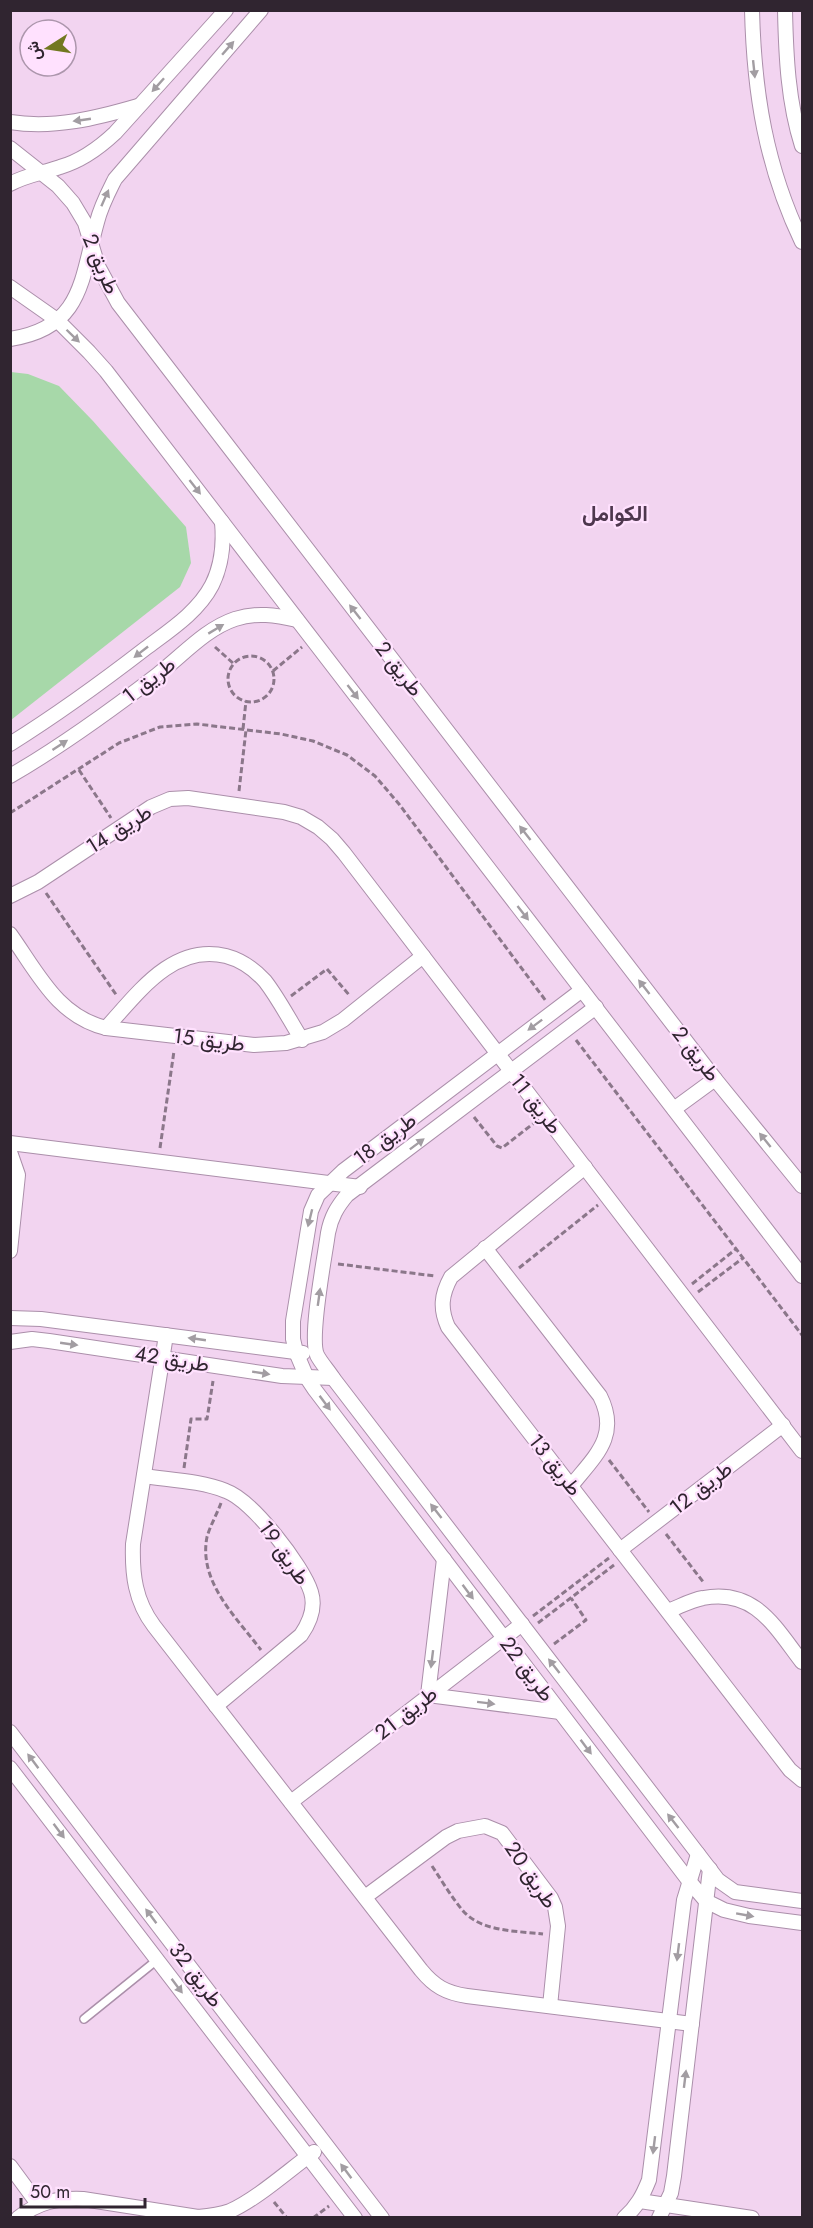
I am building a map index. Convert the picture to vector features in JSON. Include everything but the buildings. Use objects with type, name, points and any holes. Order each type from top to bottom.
[{"type":"street","points":[[10,184],[40,171],[70,163],[99,148],[116,133],[226,10]]},
{"type":"street","points":[[10,339],[42,330],[69,309],[80,289],[104,200],[115,179],[261,10]]},
{"type":"street","points":[[752,10],[753,64],[761,117],[773,169],[802,242]]},
{"type":"street","points":[[785,10],[786,66],[801,137]]},
{"type":"street","points":[[10,122],[58,124],[99,118],[138,106]]},
{"type":"street","name":"طريق 2","points":[[10,148],[58,186],[74,203],[85,223],[98,266],[118,303],[715,1078],[802,1185]]},
{"type":"street","points":[[10,287],[57,320],[106,371],[802,1276]]},
{"type":"street","name":"طريق 1","points":[[10,744],[122,667],[184,619],[200,603],[213,584],[220,563],[224,540],[222,522]]},
{"type":"street","name":"طريق 1","points":[[10,776],[118,705],[216,628],[235,619],[256,614],[277,615],[297,620]]},
{"type":"street","name":"طريق 14","points":[[10,896],[38,882],[151,807],[170,799],[188,798],[237,804]]},
{"type":"street","name":"طريق 11","points":[[237,804],[301,817],[325,832],[344,853],[802,1451]]},
{"type":"street","name":"طريق 15","points":[[10,934],[57,1000],[68,1010],[92,1024],[106,1028],[254,1045],[286,1044],[323,1032],[423,956]]},
{"type":"street","points":[[106,1028],[159,974],[176,961],[195,954],[214,953],[233,958],[250,968],[264,981],[302,1040]]},
{"type":"street","name":"طريق 18","points":[[296,1352],[293,1321],[311,1211],[318,1195],[329,1183],[582,990]]},
{"type":"street","name":"طريق 18","points":[[317,1355],[315,1328],[324,1262],[331,1219],[338,1206],[347,1195],[596,1008]]},
{"type":"street","points":[[674,1109],[715,1078]]},
{"type":"street","points":[[10,1143],[360,1187]]},
{"type":"street","points":[[10,1152],[18,1175],[10,1251]]},
{"type":"street","points":[[451,1277],[585,1167]]},
{"type":"street","points":[[485,1248],[600,1396],[606,1409],[609,1423],[601,1449],[571,1486]]},
{"type":"street","name":"طريق 13","points":[[451,1277],[442,1296],[444,1317],[448,1327],[790,1770],[802,1780]]},
{"type":"street","name":"طريق 42","points":[[10,1318],[41,1319],[317,1355]]},
{"type":"street","points":[[166,1335],[133,1544],[132,1569],[136,1593],[146,1616],[430,1981],[451,1994],[692,2024]]},
{"type":"street","name":"طريق 42","points":[[10,1342],[49,1341],[307,1378],[333,1378]]},
{"type":"street","name":"طريق 22","points":[[296,1352],[307,1378],[706,1901],[737,1914],[802,1923]]},
{"type":"street","name":"طريق 22","points":[[317,1355],[718,1881],[735,1892],[802,1902]]},
{"type":"street","name":"طريق 12","points":[[622,1554],[783,1425]]},
{"type":"street","name":"طريق 19","points":[[144,1476],[226,1491],[240,1498],[272,1532],[305,1579],[312,1593],[313,1608],[310,1623],[301,1635],[216,1706]]},
{"type":"street","points":[[444,1559],[428,1695],[560,1712]]},
{"type":"street","points":[[668,1611],[700,1598],[720,1596],[738,1599],[754,1606],[768,1617],[802,1662]]},
{"type":"street","name":"طريق 21","points":[[291,1802],[503,1637],[525,1628]]},
{"type":"street","name":"طريق 32","points":[[10,1732],[382,2217]]},
{"type":"street","name":"طريق 32","points":[[10,1768],[355,2217]]},
{"type":"street","name":"طريق 20","points":[[364,1897],[446,1837],[472,1827],[485,1826],[502,1833],[551,1898],[558,1917],[550,2006]]},
{"type":"street","points":[[624,2217],[640,2201],[650,2180],[684,1900],[698,1854]]},
{"type":"street","points":[[663,2211],[674,2176],[710,1869]]},
{"type":"street","points":[[18,2217],[38,2204],[50,2200],[83,2199],[205,2217],[229,2211],[325,2144]]},
{"type":"street","points":[[10,2166],[38,2204]]},
{"type":"street","points":[[640,2201],[663,2211],[752,2217]]},
{"type":"lane","points":[[84,2019],[158,1960]]},
{"type":"path","points":[[204,636],[234,664]]},
{"type":"path","points":[[273,671],[312,639]]},
{"type":"path","points":[[245,657],[258,657],[265,660],[273,671],[274,683],[268,694],[258,701],[246,701],[236,696],[230,686],[229,675],[234,664],[245,657]]},
{"type":"path","points":[[237,804],[246,701]]},
{"type":"path","points":[[79,770],[118,829]]},
{"type":"path","points":[[38,882],[125,1007]]},
{"type":"path","points":[[279,1004],[327,969],[358,1007]]},
{"type":"path","points":[[567,1029],[802,1335]]},
{"type":"path","points":[[158,1162],[177,1036]]},
{"type":"path","points":[[466,1107],[501,1148],[545,1115]]},
{"type":"path","points":[[508,1277],[608,1197]]},
{"type":"path","points":[[684,1296],[737,1249]]},
{"type":"path","points":[[684,1296],[743,1257]]},
{"type":"path","points":[[324,1262],[451,1277]]},
{"type":"path","points":[[183,1482],[191,1419],[207,1419],[215,1366]]},
{"type":"path","points":[[226,1491],[208,1535],[206,1563],[216,1589],[270,1661]]},
{"type":"path","points":[[525,1628],[622,1554]]},
{"type":"path","points":[[525,1628],[571,1598],[622,1554]]},
{"type":"path","points":[[544,1652],[586,1620],[571,1598]]},
{"type":"path","points":[[423,1854],[465,1913],[479,1923],[496,1928],[557,1936]]},
{"type":"path","points":[[263,2189],[287,2217]]},
{"type":"green space","points":[[11,372],[28,374],[59,386],[93,421],[186,527],[191,563],[180,587],[11,720]]},
{"type":"district","name":"الكوامل","points":[[615,513]]}]
